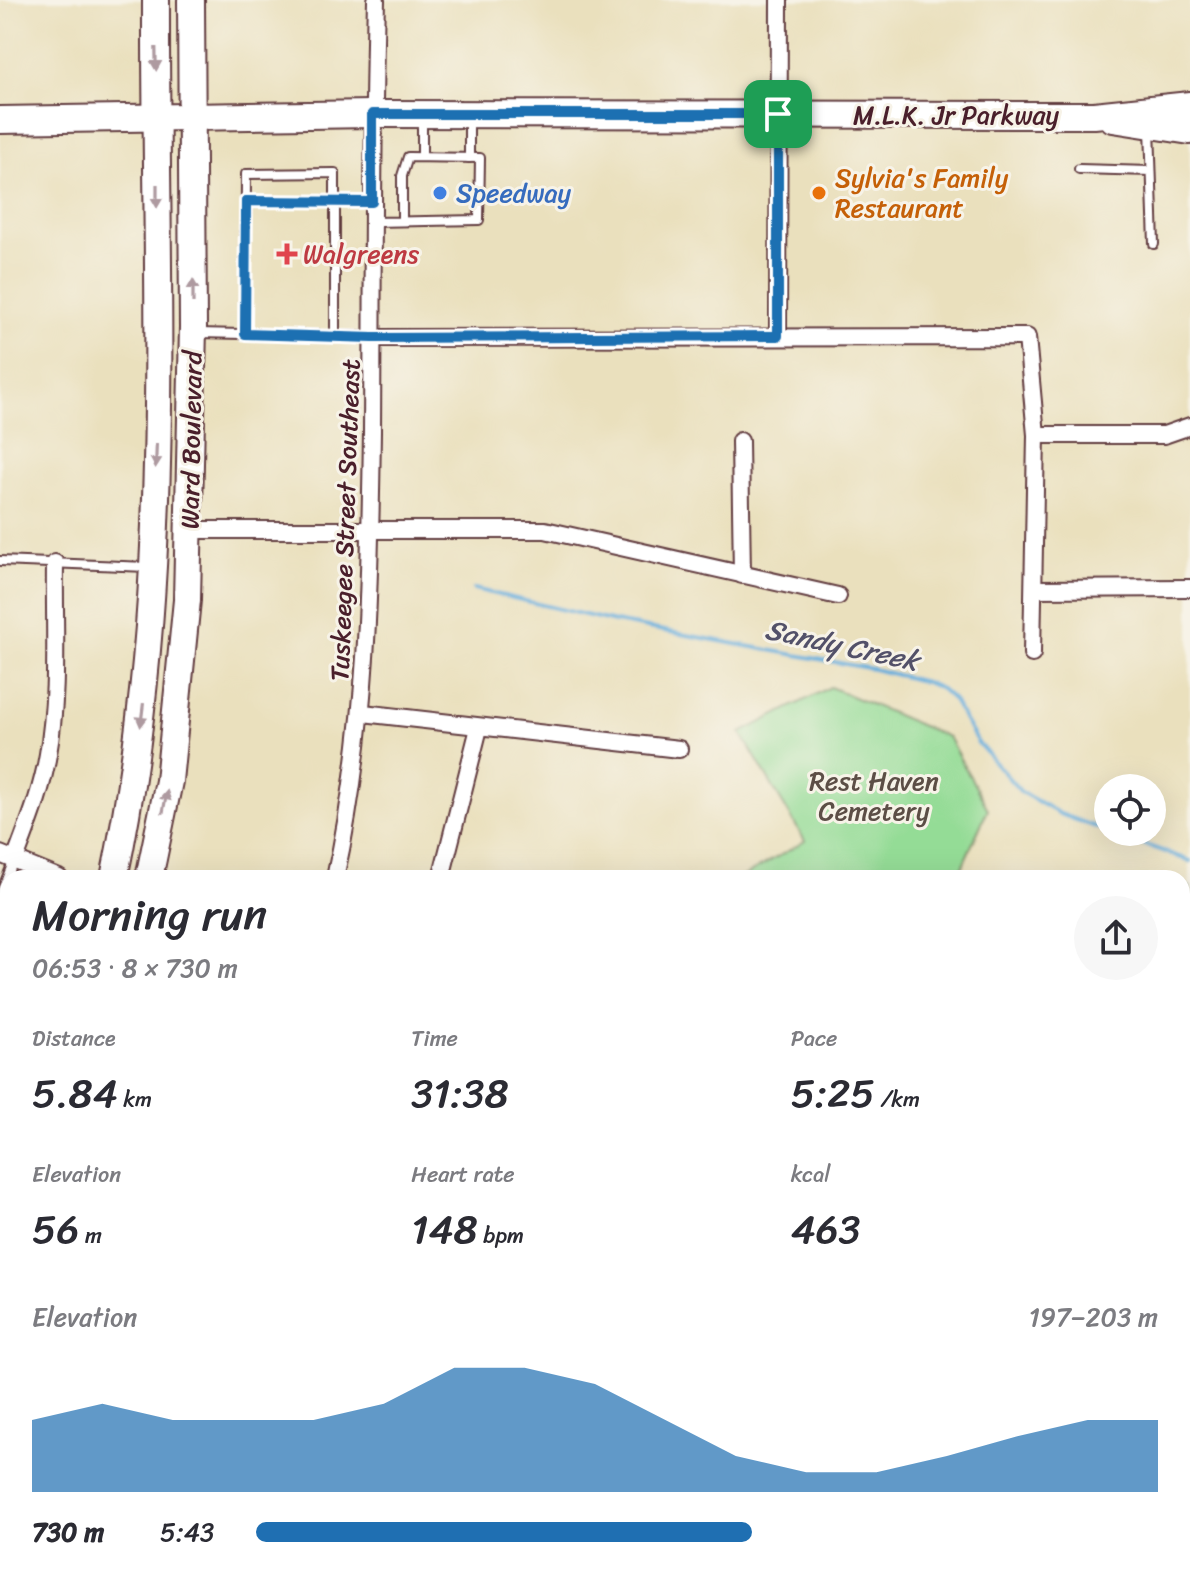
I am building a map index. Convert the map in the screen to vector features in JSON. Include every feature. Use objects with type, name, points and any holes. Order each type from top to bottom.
[{"type":"main road","name":"Ward Boulevard","points":[[116,870],[134,776],[153,567],[156,0]]},
{"type":"main road","name":"Ward Boulevard","points":[[151,870],[169,781],[187,600],[193,333],[191,0]]},
{"type":"main road","points":[[1094,115],[1190,105]]},
{"type":"main road","name":"M.L.K. Jr Parkway","points":[[0,120],[372,114],[1094,115]]},
{"type":"main road","points":[[1094,115],[1150,127],[1190,131]]},
{"type":"street","name":"Tuskeegee Street Southeast","points":[[337,870],[347,826],[363,713],[372,531],[372,114],[376,0]]},
{"type":"street","points":[[778,336],[779,0]]},
{"type":"street","points":[[373,338],[1027,337],[1036,435],[1032,654]]},
{"type":"street","points":[[1036,435],[1164,435],[1190,426]]},
{"type":"street","points":[[740,441],[742,575]]},
{"type":"street","points":[[189,530],[545,530],[838,596]]},
{"type":"street","points":[[39,870],[7,857],[37,803],[48,756],[54,709],[55,563]]},
{"type":"street","points":[[1034,589],[1190,588]]},
{"type":"street","points":[[363,713],[679,749]]},
{"type":"street","points":[[443,870],[479,728]]},
{"type":"lane","points":[[422,114],[422,157]]},
{"type":"lane","points":[[469,114],[469,158]]},
{"type":"lane","points":[[1150,127],[1154,244]]},
{"type":"lane","points":[[373,222],[479,220],[480,158],[408,157],[402,176],[402,221]]},
{"type":"lane","points":[[1079,169],[1151,171]]},
{"type":"lane","points":[[245,334],[246,174],[335,173],[335,336]]},
{"type":"lane","points":[[246,201],[372,202]]},
{"type":"lane","points":[[193,333],[373,338]]},
{"type":"lane","points":[[0,561],[153,567]]},
{"type":"green space","name":"Rest Haven Cemetery","points":[[830,687],[948,737],[988,809],[961,870],[755,870],[805,841],[741,733]]},
{"type":"waterway","name":"Sandy Creek","points":[[474,589],[615,622],[873,669],[925,682],[941,689],[952,699],[978,743],[1021,792],[1060,814],[1190,861]]},
{"type":"place","name":"Speedway","points":[[440,193]]},
{"type":"place","name":"Sylvia's Family Restaurant","points":[[819,193]]},
{"type":"place","name":"Walgreens","points":[[287,254]]},
{"type":"route","points":[[372,114],[778,114],[778,336],[373,338],[245,334],[246,201],[372,202],[372,114]]}]
